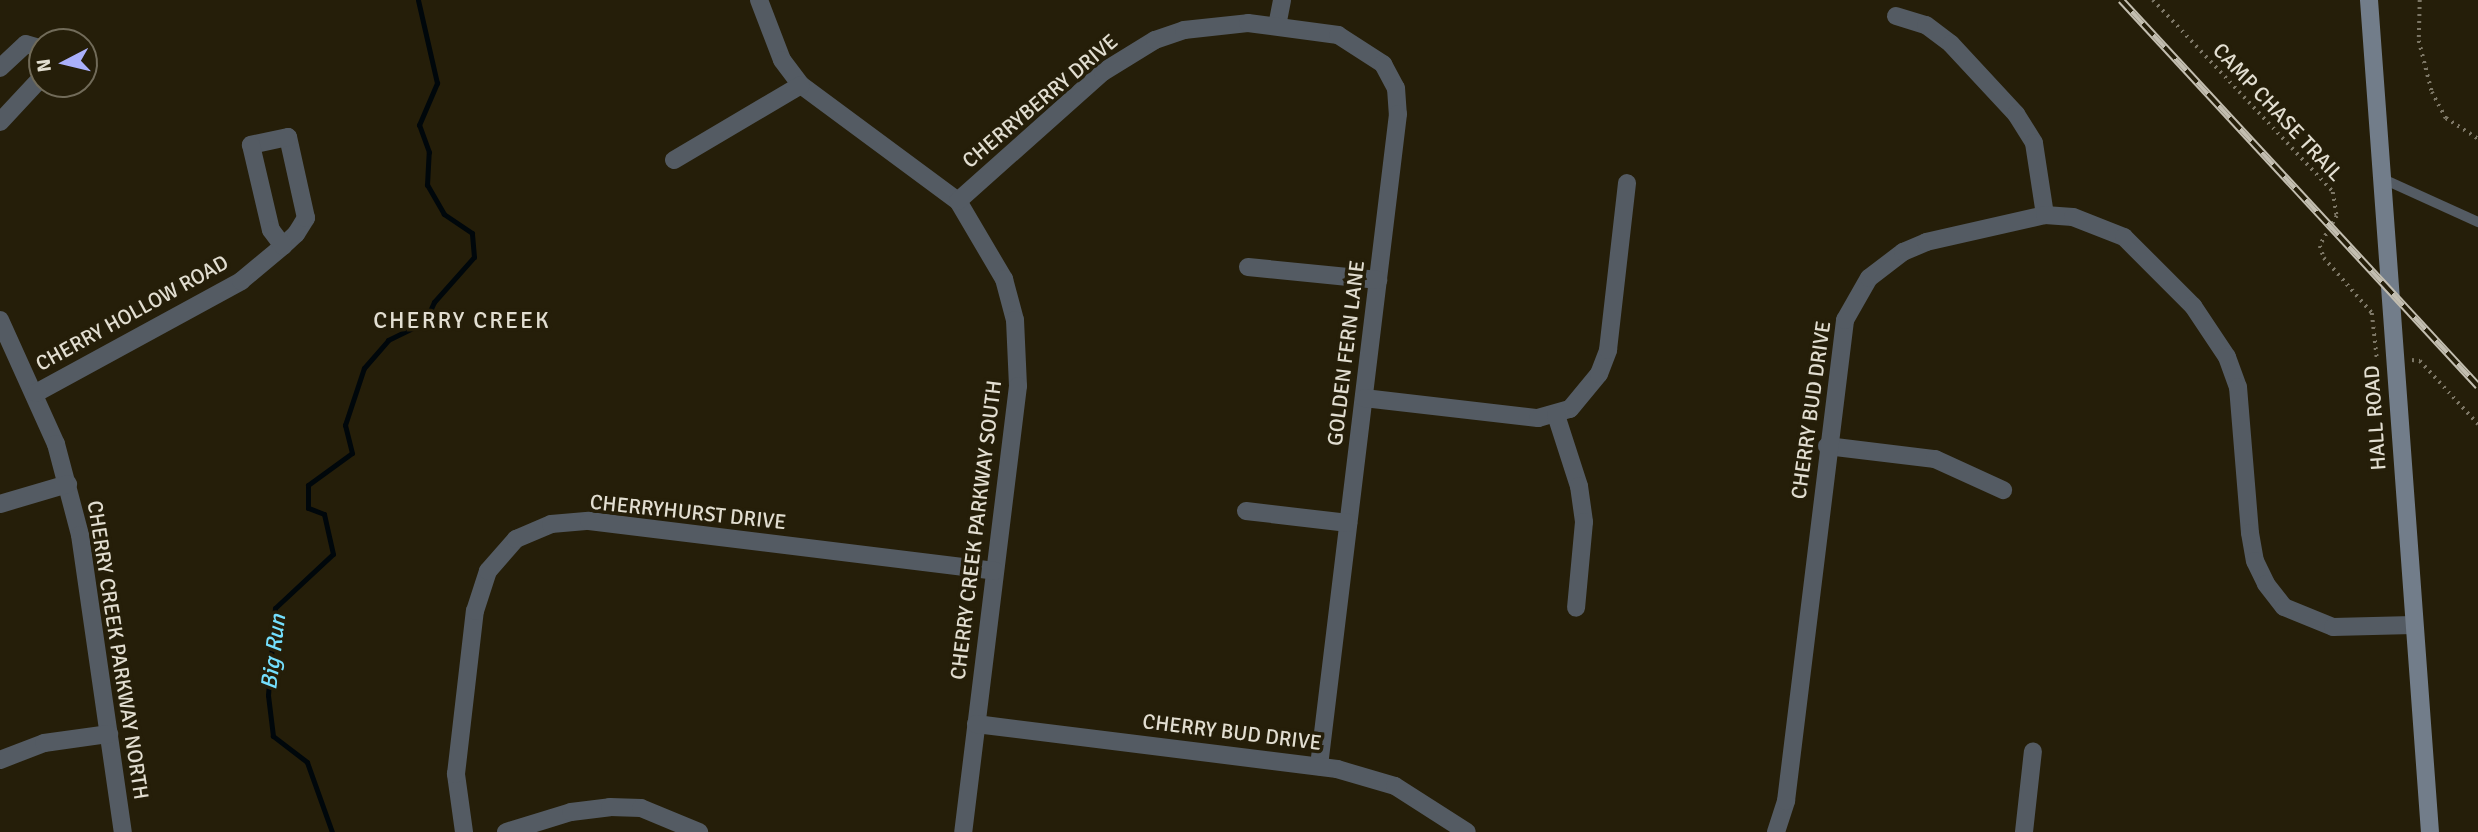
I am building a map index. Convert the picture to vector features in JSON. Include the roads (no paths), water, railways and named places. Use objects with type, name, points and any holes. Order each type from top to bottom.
[{"type":"main road","name":"HALL ROAD","points":[[2369,0],[2430,832]]},
{"type":"street","name":"CHERRY CREEK PARKWAY SOUTH","points":[[759,0],[782,60],[801,85],[958,201],[1004,279],[1014,320],[1018,386],[963,832]]},
{"type":"street","points":[[1277,26],[1282,0]]},
{"type":"street","points":[[1896,16],[1926,25],[1951,44],[2016,114],[2034,143],[2045,215]]},
{"type":"street","name":"CHERRYBERRY DRIVE","points":[[958,201],[1103,72],[1155,40],[1215,24],[1277,26]]},
{"type":"street","name":"GOLDEN FERN LANE","points":[[1277,26],[1344,37],[1383,64],[1396,88],[1398,114],[1319,766]]},
{"type":"street","points":[[0,68],[28,45]]},
{"type":"street","points":[[674,160],[801,85]]},
{"type":"street","points":[[0,122],[28,92]]},
{"type":"street","name":"CHERRY HOLLOW ROAD","points":[[36,393],[241,281],[282,246],[306,218],[288,136],[251,145],[271,230],[282,246]]},
{"type":"street","points":[[1364,398],[1514,416],[1556,415],[1585,394],[1608,350],[1627,183]]},
{"type":"street","name":"CHERRY BUD DRIVE","points":[[1776,832],[1786,801],[1840,340],[1854,300],[1869,278],[1903,252],[1926,242],[2045,215],[2086,221],[2131,243],[2193,306],[2227,358],[2238,387],[2255,561],[2284,607],[2333,626],[2413,625]]},
{"type":"street","points":[[1248,267],[1378,280]]},
{"type":"street","name":"CHERRY CREEK PARKWAY NORTH","points":[[0,320],[36,393],[68,484],[80,535],[124,832]]},
{"type":"street","points":[[1556,415],[1579,486],[1584,522],[1576,608]]},
{"type":"street","points":[[1827,446],[1935,459],[2003,490]]},
{"type":"street","points":[[0,504],[68,484]]},
{"type":"street","points":[[1246,511],[1348,523]]},
{"type":"street","name":"CHERRYHURST DRIVE","points":[[464,832],[456,774],[475,611],[488,571],[516,540],[551,524],[589,521],[995,570]]},
{"type":"street","name":"CHERRY BUD DRIVE","points":[[976,724],[1319,766],[1395,786],[1467,832]]},
{"type":"street","points":[[0,760],[44,743],[109,734]]},
{"type":"street","points":[[2024,832],[2033,751]]},
{"type":"street","points":[[506,832],[571,813],[610,807],[641,808],[699,832]]},
{"type":"lane","points":[[2381,178],[2478,222]]},
{"type":"waterway","name":"Big Run","points":[[332,832],[307,762],[273,736],[268,695],[275,608],[333,554],[324,514],[308,508],[308,485],[352,453],[345,425],[364,368],[388,340],[425,322],[434,302],[474,257],[472,233],[444,214],[427,185],[429,152],[419,125],[437,83],[418,0]]},
{"type":"railway","points":[[2121,0],[2478,386]]},
{"type":"district","name":"CHERRY CREEK","points":[[462,321]]}]
